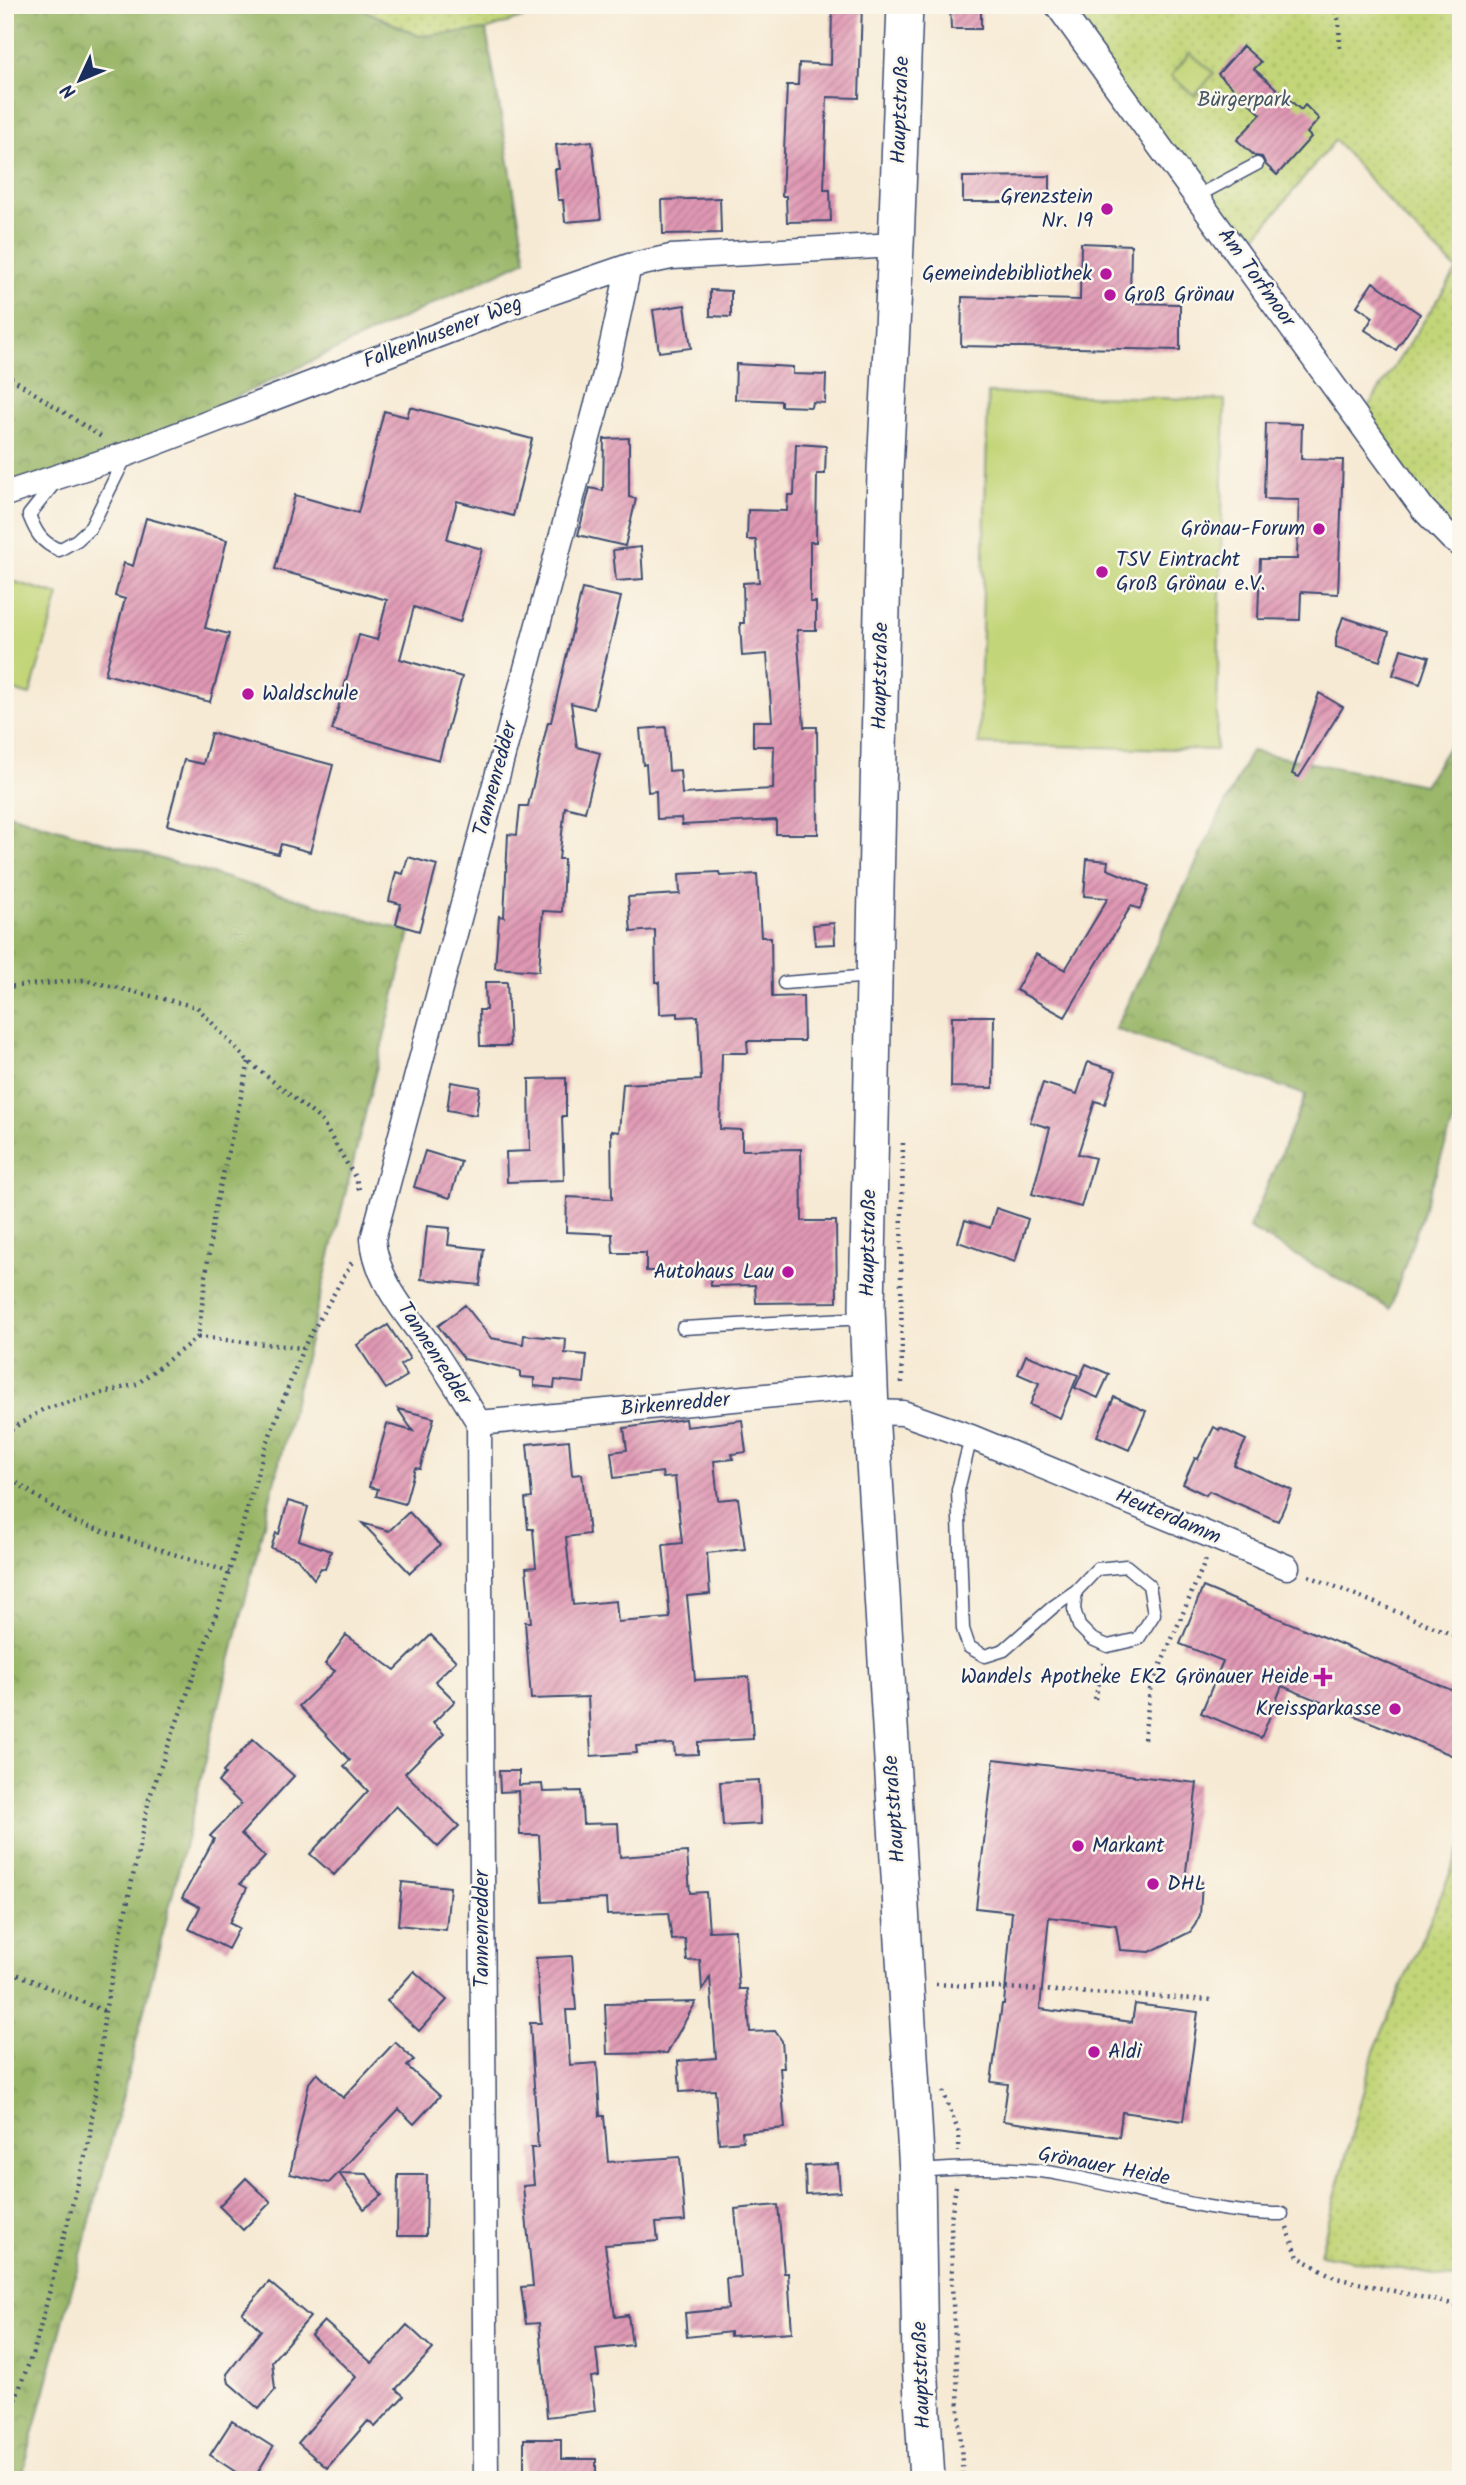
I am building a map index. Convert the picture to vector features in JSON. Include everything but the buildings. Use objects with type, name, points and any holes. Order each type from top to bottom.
[{"type":"main road","name":"Hauptstraße","points":[[905,5],[897,245],[885,471],[868,1318],[917,2172],[920,2364],[927,2480]]},
{"type":"street","name":"Am Torfmoor","points":[[1057,5],[1423,509],[1461,545]]},
{"type":"street","name":"Falkenhusener Weg","points":[[5,494],[127,454],[527,301],[629,266],[671,257],[897,245]]},
{"type":"street","name":"Tannenredder","points":[[486,2480],[479,1423],[446,1369],[382,1277],[374,1255],[373,1239],[603,380],[629,266]]},
{"type":"street","name":"Birkenredder","points":[[479,1423],[871,1399]]},
{"type":"street","name":"Heuterdamm","points":[[871,1399],[971,1437],[1287,1567]]},
{"type":"lane","points":[[1198,196],[1257,164]]},
{"type":"lane","points":[[59,478],[29,515],[37,535],[46,544],[59,550],[77,540],[91,527],[127,454]]},
{"type":"lane","points":[[784,983],[875,976]]},
{"type":"lane","points":[[683,1328],[868,1318]]},
{"type":"lane","points":[[971,1437],[958,1490],[963,1629],[969,1647],[985,1656],[1004,1650],[1053,1607],[1076,1591],[1097,1569],[1126,1566],[1149,1585],[1154,1614],[1138,1639],[1108,1646],[1092,1639],[1079,1626],[1074,1609],[1076,1591]]},
{"type":"lane","name":"Grönauer Heide","points":[[917,2172],[1003,2169],[1063,2174],[1187,2204],[1251,2214],[1282,2214]]},
{"type":"path","points":[[1333,5],[1339,22],[1339,49]]},
{"type":"path","points":[[5,374],[127,454]]},
{"type":"path","points":[[5,987],[85,980],[197,1007],[249,1062],[320,1120],[356,1179],[373,1239],[359,1251],[303,1348],[264,1451],[219,1606],[149,1799],[104,2011],[89,2141],[35,2347],[5,2426]]},
{"type":"path","points":[[198,1337],[214,1213],[249,1062]]},
{"type":"path","points":[[5,1433],[44,1409],[137,1384],[198,1337],[303,1348]]},
{"type":"path","points":[[5,1475],[75,1522],[229,1572]]},
{"type":"path","points":[[1287,1567],[1461,1638]]},
{"type":"path","points":[[1143,1739],[1150,1690],[1195,1584]]},
{"type":"path","points":[[1095,1699],[1108,1646]]},
{"type":"path","points":[[5,1969],[104,2011]]},
{"type":"path","points":[[936,1984],[1213,2000]]},
{"type":"path","points":[[1282,2214],[1298,2257],[1336,2278],[1461,2306]]},
{"type":"green space","points":[[5,5],[353,5],[419,36],[486,30],[526,260],[5,506]]},
{"type":"green space","points":[[353,5],[560,5],[486,30],[419,36]]},
{"type":"green space","name":"Bürgerpark","points":[[1056,5],[1461,5],[1461,544],[1357,424],[1457,270],[1400,214],[1335,140],[1240,256]]},
{"type":"green space","points":[[1190,53],[1214,73],[1195,96],[1171,76]]},
{"type":"green space","name":"TSV Eintracht Groß Grönau e.V.","points":[[988,393],[1225,400],[1216,750],[979,744]]},
{"type":"green space","points":[[5,579],[59,595],[30,695],[5,688]]},
{"type":"green space","points":[[1461,727],[1461,1099],[1390,1309],[1249,1228],[1306,1095],[1115,1029],[1251,751],[1424,785]]},
{"type":"green space","points":[[5,813],[410,932],[115,2127],[21,2480],[5,2480]]},
{"type":"green space","points":[[1461,1848],[1461,2280],[1320,2254],[1374,2051]]},
{"type":"place","name":"Grenzstein Nr. 19","points":[[1107,209]]},
{"type":"place","name":"Gemeindebibliothek","points":[[1106,274]]},
{"type":"place","name":"Groß Grönau","points":[[1110,295]]},
{"type":"place","name":"Grönau-Forum","points":[[1319,529]]},
{"type":"place","name":"TSV Eintracht Groß Grönau e.V.","points":[[1102,572]]},
{"type":"place","name":"Waldschule","points":[[248,694]]},
{"type":"place","name":"Autohaus Lau","points":[[788,1272]]},
{"type":"place","name":"Wandels Apotheke EKZ Grönauer Heide","points":[[1323,1677]]},
{"type":"place","name":"Kreissparkasse","points":[[1395,1709]]},
{"type":"place","name":"Markant","points":[[1078,1846]]},
{"type":"place","name":"DHL","points":[[1153,1884]]},
{"type":"place","name":"Aldi","points":[[1094,2052]]}]
